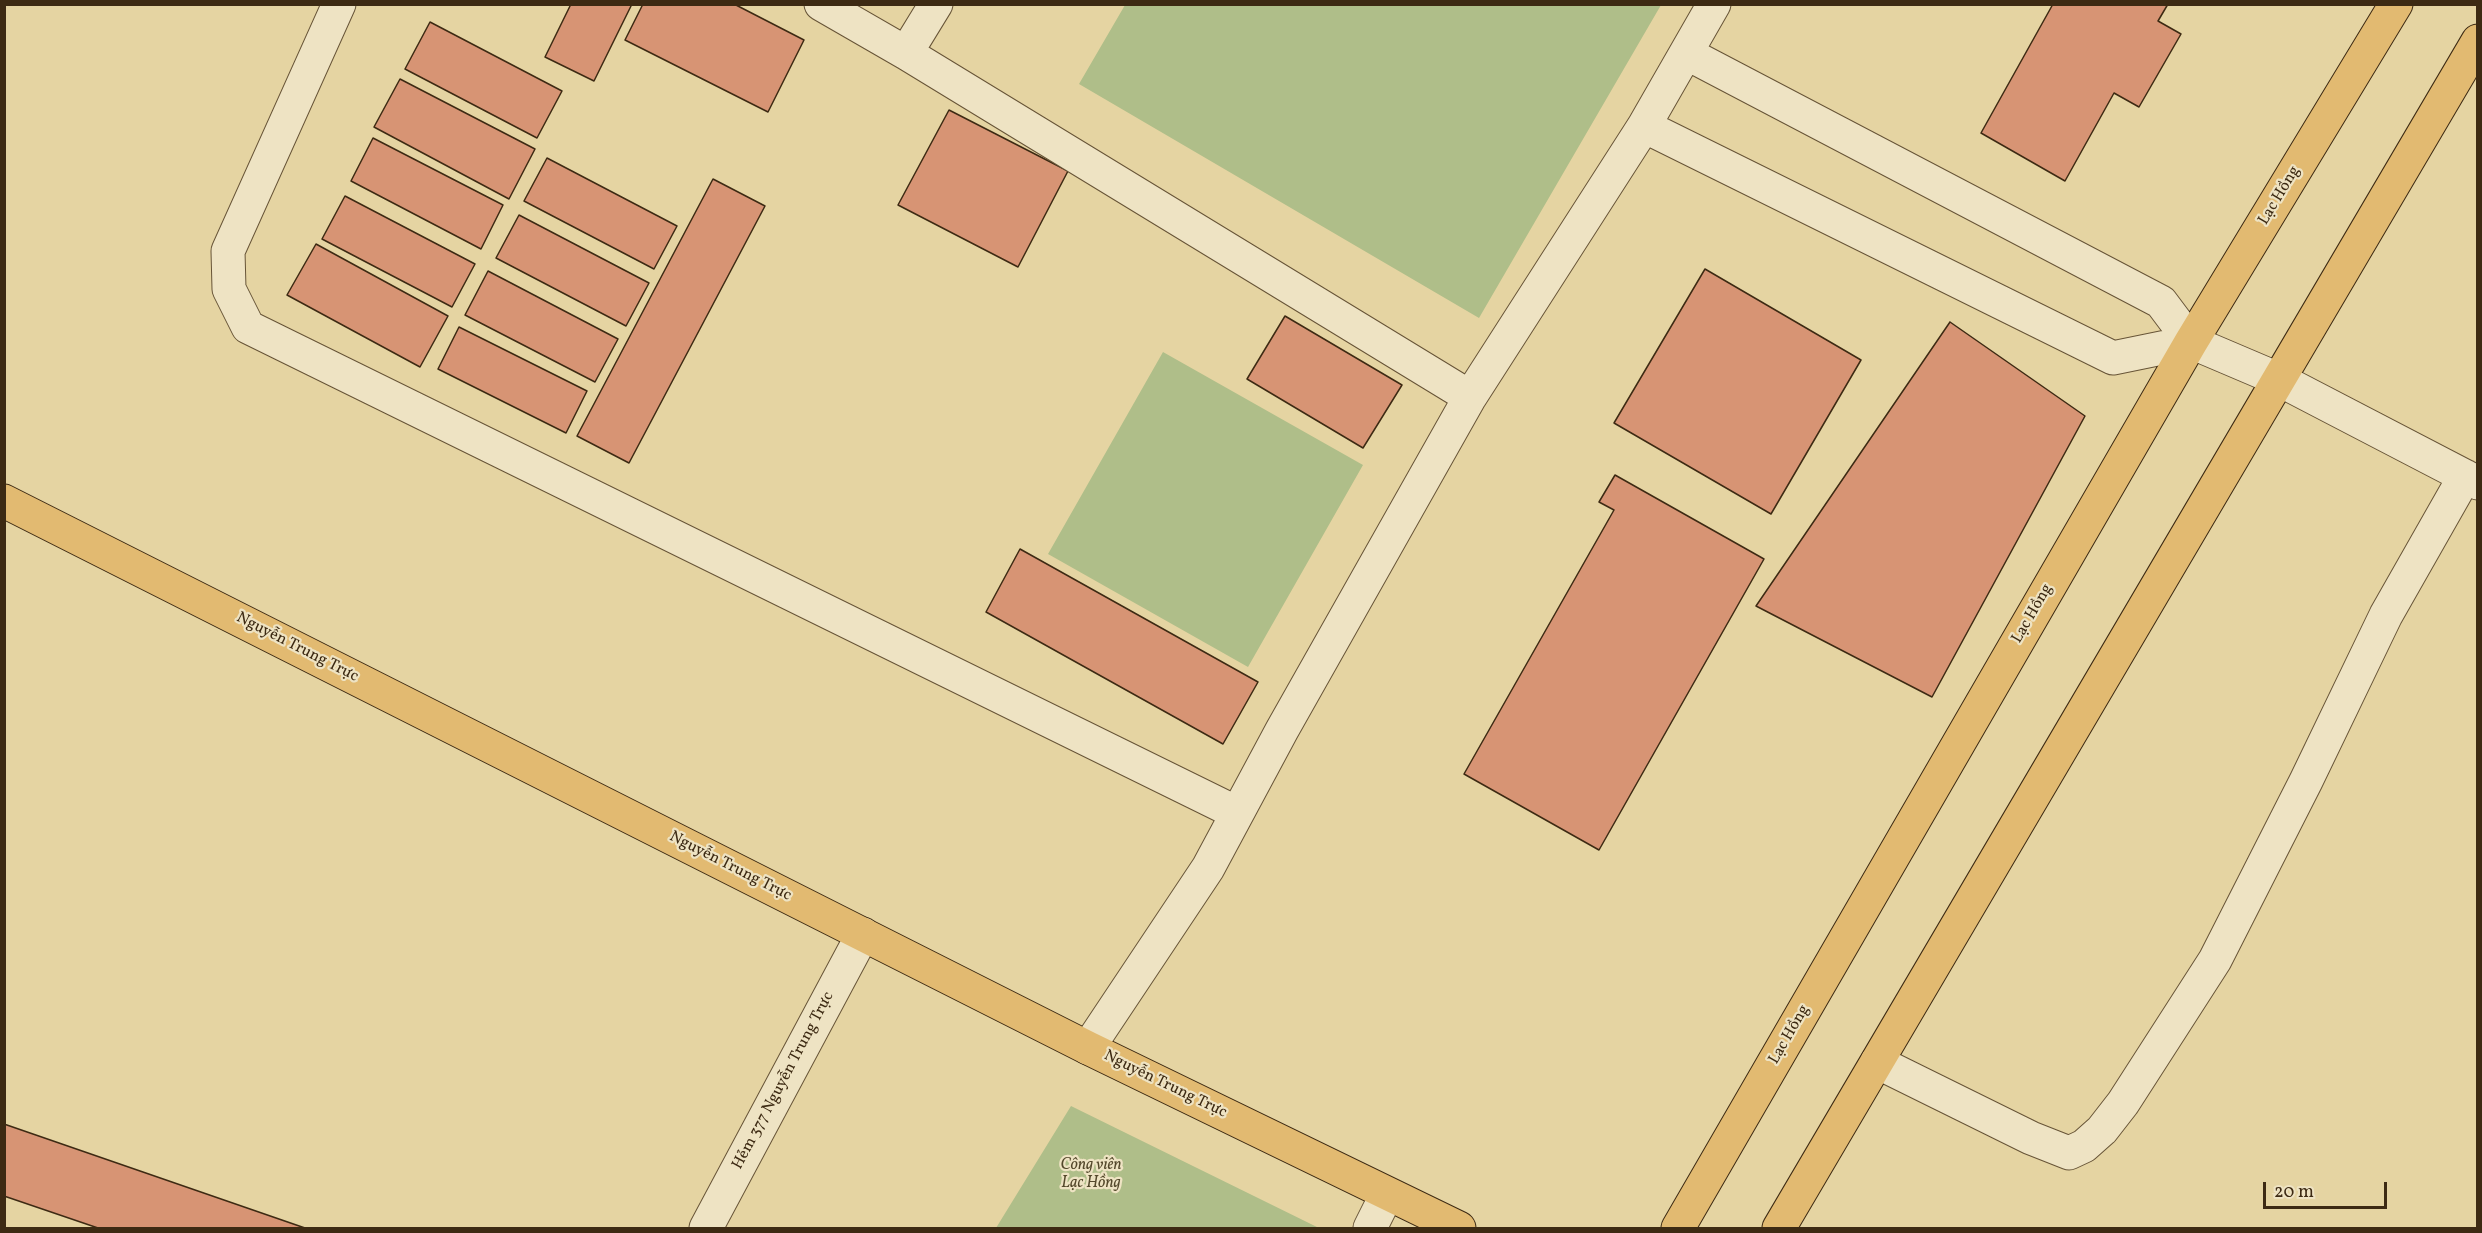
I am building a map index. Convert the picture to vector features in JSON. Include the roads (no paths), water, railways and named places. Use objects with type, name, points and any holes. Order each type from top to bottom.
[{"type":"main road","name":"Lạc Hồng","points":[[1678,1228],[2191,342],[2396,4]]},
{"type":"main road","points":[[1779,1228],[2478,41]]},
{"type":"main road","name":"Nguyễn Trung Trực","points":[[4,501],[1088,1048],[1459,1228]]},
{"type":"street","points":[[339,4],[228,251],[229,289],[248,327],[1237,813]]},
{"type":"street","points":[[821,4],[906,53],[1470,397]]},
{"type":"street","points":[[906,53],[936,4]]},
{"type":"street","points":[[1088,1048],[1208,868],[1470,397],[1644,126],[1714,4]]},
{"type":"street","points":[[1686,53],[2161,302],[2191,342],[2278,379],[2471,480],[2386,615],[2306,781],[2215,960],[2123,1103],[2102,1131],[2084,1146],[2069,1152],[2031,1138],[1877,1062]]},
{"type":"street","points":[[1644,126],[2113,358],[2191,342]]},
{"type":"street","name":"Hẻm 377 Nguyễn Trung Trực","points":[[705,1228],[863,934]]},
{"type":"street","points":[[1371,1228],[1387,1194]]},
{"type":"park label","name":"Công viên Lạc Hồng","points":[[1091,1175]]}]
